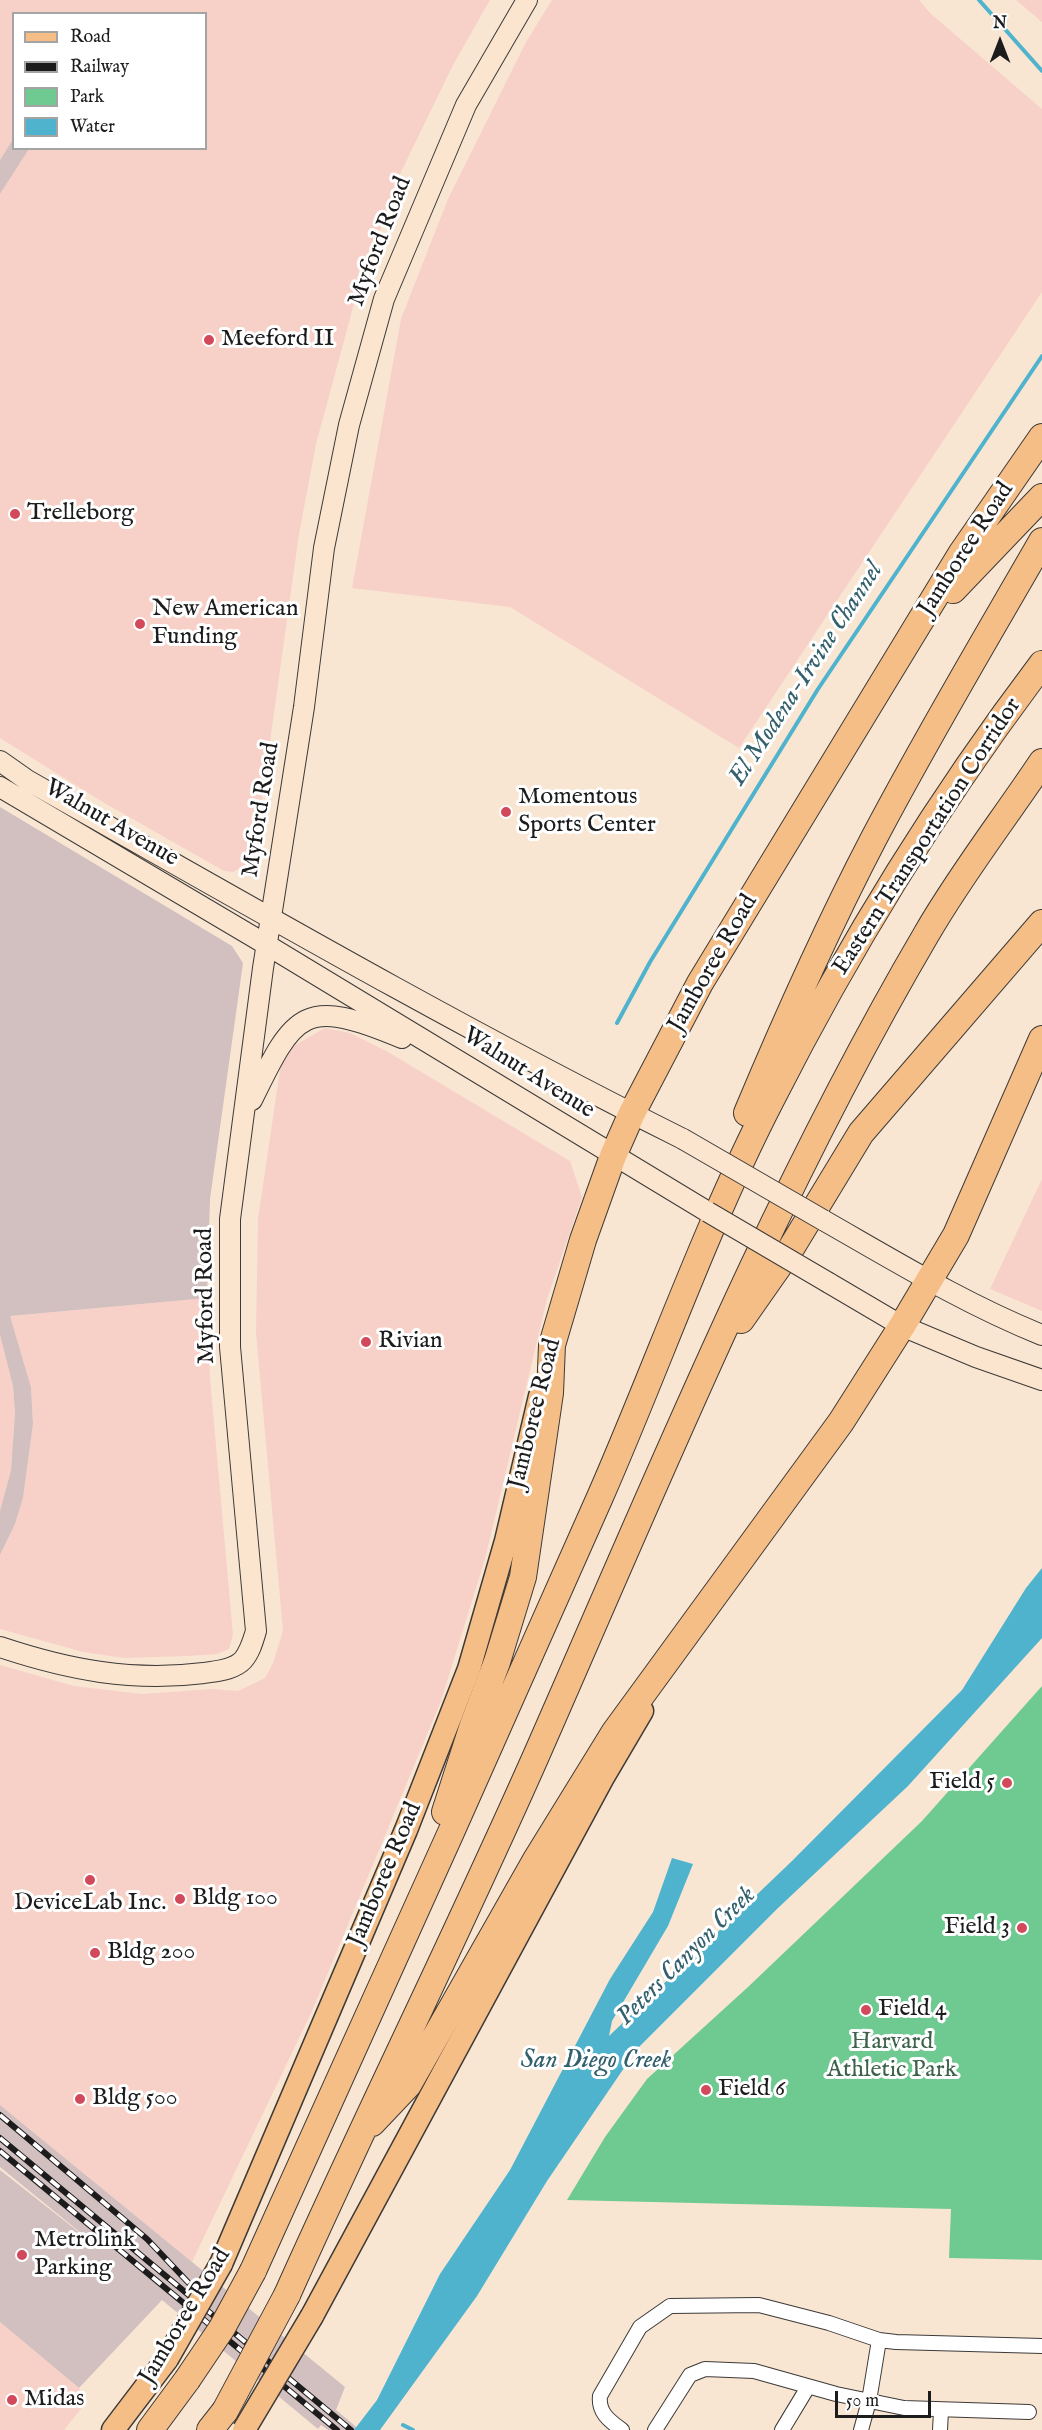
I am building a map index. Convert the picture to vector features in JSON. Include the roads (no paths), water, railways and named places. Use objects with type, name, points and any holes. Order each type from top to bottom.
[{"type":"highway","name":"Jamboree Road","points":[[552,1345],[583,1240],[613,1156],[632,1113],[700,983],[961,554],[1042,438]]},
{"type":"highway","points":[[901,652],[969,571],[1042,497]]},
{"type":"highway","points":[[665,1339],[729,1155],[824,937],[922,749],[1037,550]]},
{"type":"highway","name":"Eastern Transportation Corridor","points":[[665,1339],[770,1101],[869,920],[998,722],[1042,664]]},
{"type":"highway","points":[[218,2420],[287,2295],[357,2138],[501,1835],[715,1350],[792,1183],[929,928],[1042,762]]},
{"type":"highway","points":[[715,1350],[750,1309],[861,1133],[880,1108],[1007,967],[1042,923]]},
{"type":"highway","points":[[357,2138],[408,2085],[520,1887],[614,1733],[685,1640],[841,1422],[902,1326],[956,1235],[1037,1055],[1042,1039]]},
{"type":"highway","name":"Jamboree Road","points":[[150,2430],[222,2328],[253,2271],[603,1492],[665,1339]]},
{"type":"highway","points":[[435,1863],[446,1807],[497,1662],[523,1577],[550,1393],[552,1345]]},
{"type":"main road","name":"Myford Road","points":[[0,1647],[54,1662],[131,1677],[179,1676],[223,1670],[242,1662],[250,1649],[256,1631],[231,1347],[230,1219],[267,945],[304,707],[324,548],[349,425],[384,299],[466,105],[527,0]]},
{"type":"main road","name":"Walnut Avenue","points":[[0,761],[27,780],[271,918],[684,1139],[929,1280],[1005,1320],[1042,1335]]},
{"type":"main road","name":"Walnut Avenue","points":[[0,787],[267,945],[662,1186],[902,1326],[976,1357],[1042,1380]]},
{"type":"main road","points":[[246,1113],[276,1050],[296,1025],[308,1018],[318,1016],[346,1018],[378,1028],[464,1064]]},
{"type":"main road","name":"Jamboree Road","points":[[113,2430],[167,2359],[221,2264],[406,1830],[469,1669],[506,1541],[552,1345]]},
{"type":"main road","points":[[244,2430],[312,2316],[602,1779],[685,1640]]},
{"type":"street","points":[[622,2430],[600,2409],[602,2389],[640,2327],[670,2306],[759,2306],[818,2319],[879,2340],[1042,2346]]},
{"type":"street","points":[[861,2430],[869,2401],[879,2340]]},
{"type":"street","points":[[655,2430],[682,2385],[697,2370],[754,2371],[808,2387],[869,2401],[941,2411],[1029,2412]]},
{"type":"street","points":[[782,2430],[808,2387]]},
{"type":"street","points":[[940,2430],[941,2411]]},
{"type":"water","name":"San Diego Creek","points":[[1042,1568],[1042,1638],[908,1786],[778,1908],[637,2049],[547,2181],[477,2296],[380,2430],[354,2430],[377,2400],[440,2274],[510,2170],[610,1979],[653,1912],[672,1858],[693,1864],[668,1926],[612,2021],[609,2036],[792,1861],[962,1690],[1026,1588]]},
{"type":"waterway","name":"El Modena-Irvine Channel","points":[[979,0],[1042,71]]},
{"type":"waterway","name":"El Modena-Irvine Channel","points":[[617,1023],[650,962],[818,689],[1042,356]]},
{"type":"waterway","points":[[403,2425],[413,2430]]},
{"type":"railway","points":[[0,2115],[147,2239],[202,2297]]},
{"type":"railway","points":[[0,2138],[351,2430]]},
{"type":"railway","points":[[0,2151],[337,2430]]},
{"type":"place","name":"Meeford II","points":[[209,340]]},
{"type":"place","name":"Trelleborg","points":[[15,514]]},
{"type":"place","name":"New American Funding","points":[[140,624]]},
{"type":"place","name":"Momentous Sports Center","points":[[506,812]]},
{"type":"place","name":"Rivian","points":[[366,1342]]},
{"type":"place","name":"Field 5","points":[[1007,1783]]},
{"type":"place","name":"DeviceLab Inc.","points":[[90,1880]]},
{"type":"place","name":"Bldg 100","points":[[180,1899]]},
{"type":"place","name":"Field 3","points":[[1022,1928]]},
{"type":"place","name":"Bldg 200","points":[[95,1953]]},
{"type":"place","name":"Field 4","points":[[866,2010]]},
{"type":"place","name":"Field 6","points":[[706,2090]]},
{"type":"place","name":"Bldg 500","points":[[80,2099]]},
{"type":"place","name":"Metrolink Parking","points":[[22,2255]]},
{"type":"place","name":"Midas","points":[[12,2400]]},
{"type":"water label","name":"Peters Canyon Creek","points":[[687,1957]]},
{"type":"park label","name":"Harvard Athletic Park","points":[[892,2057]]}]
